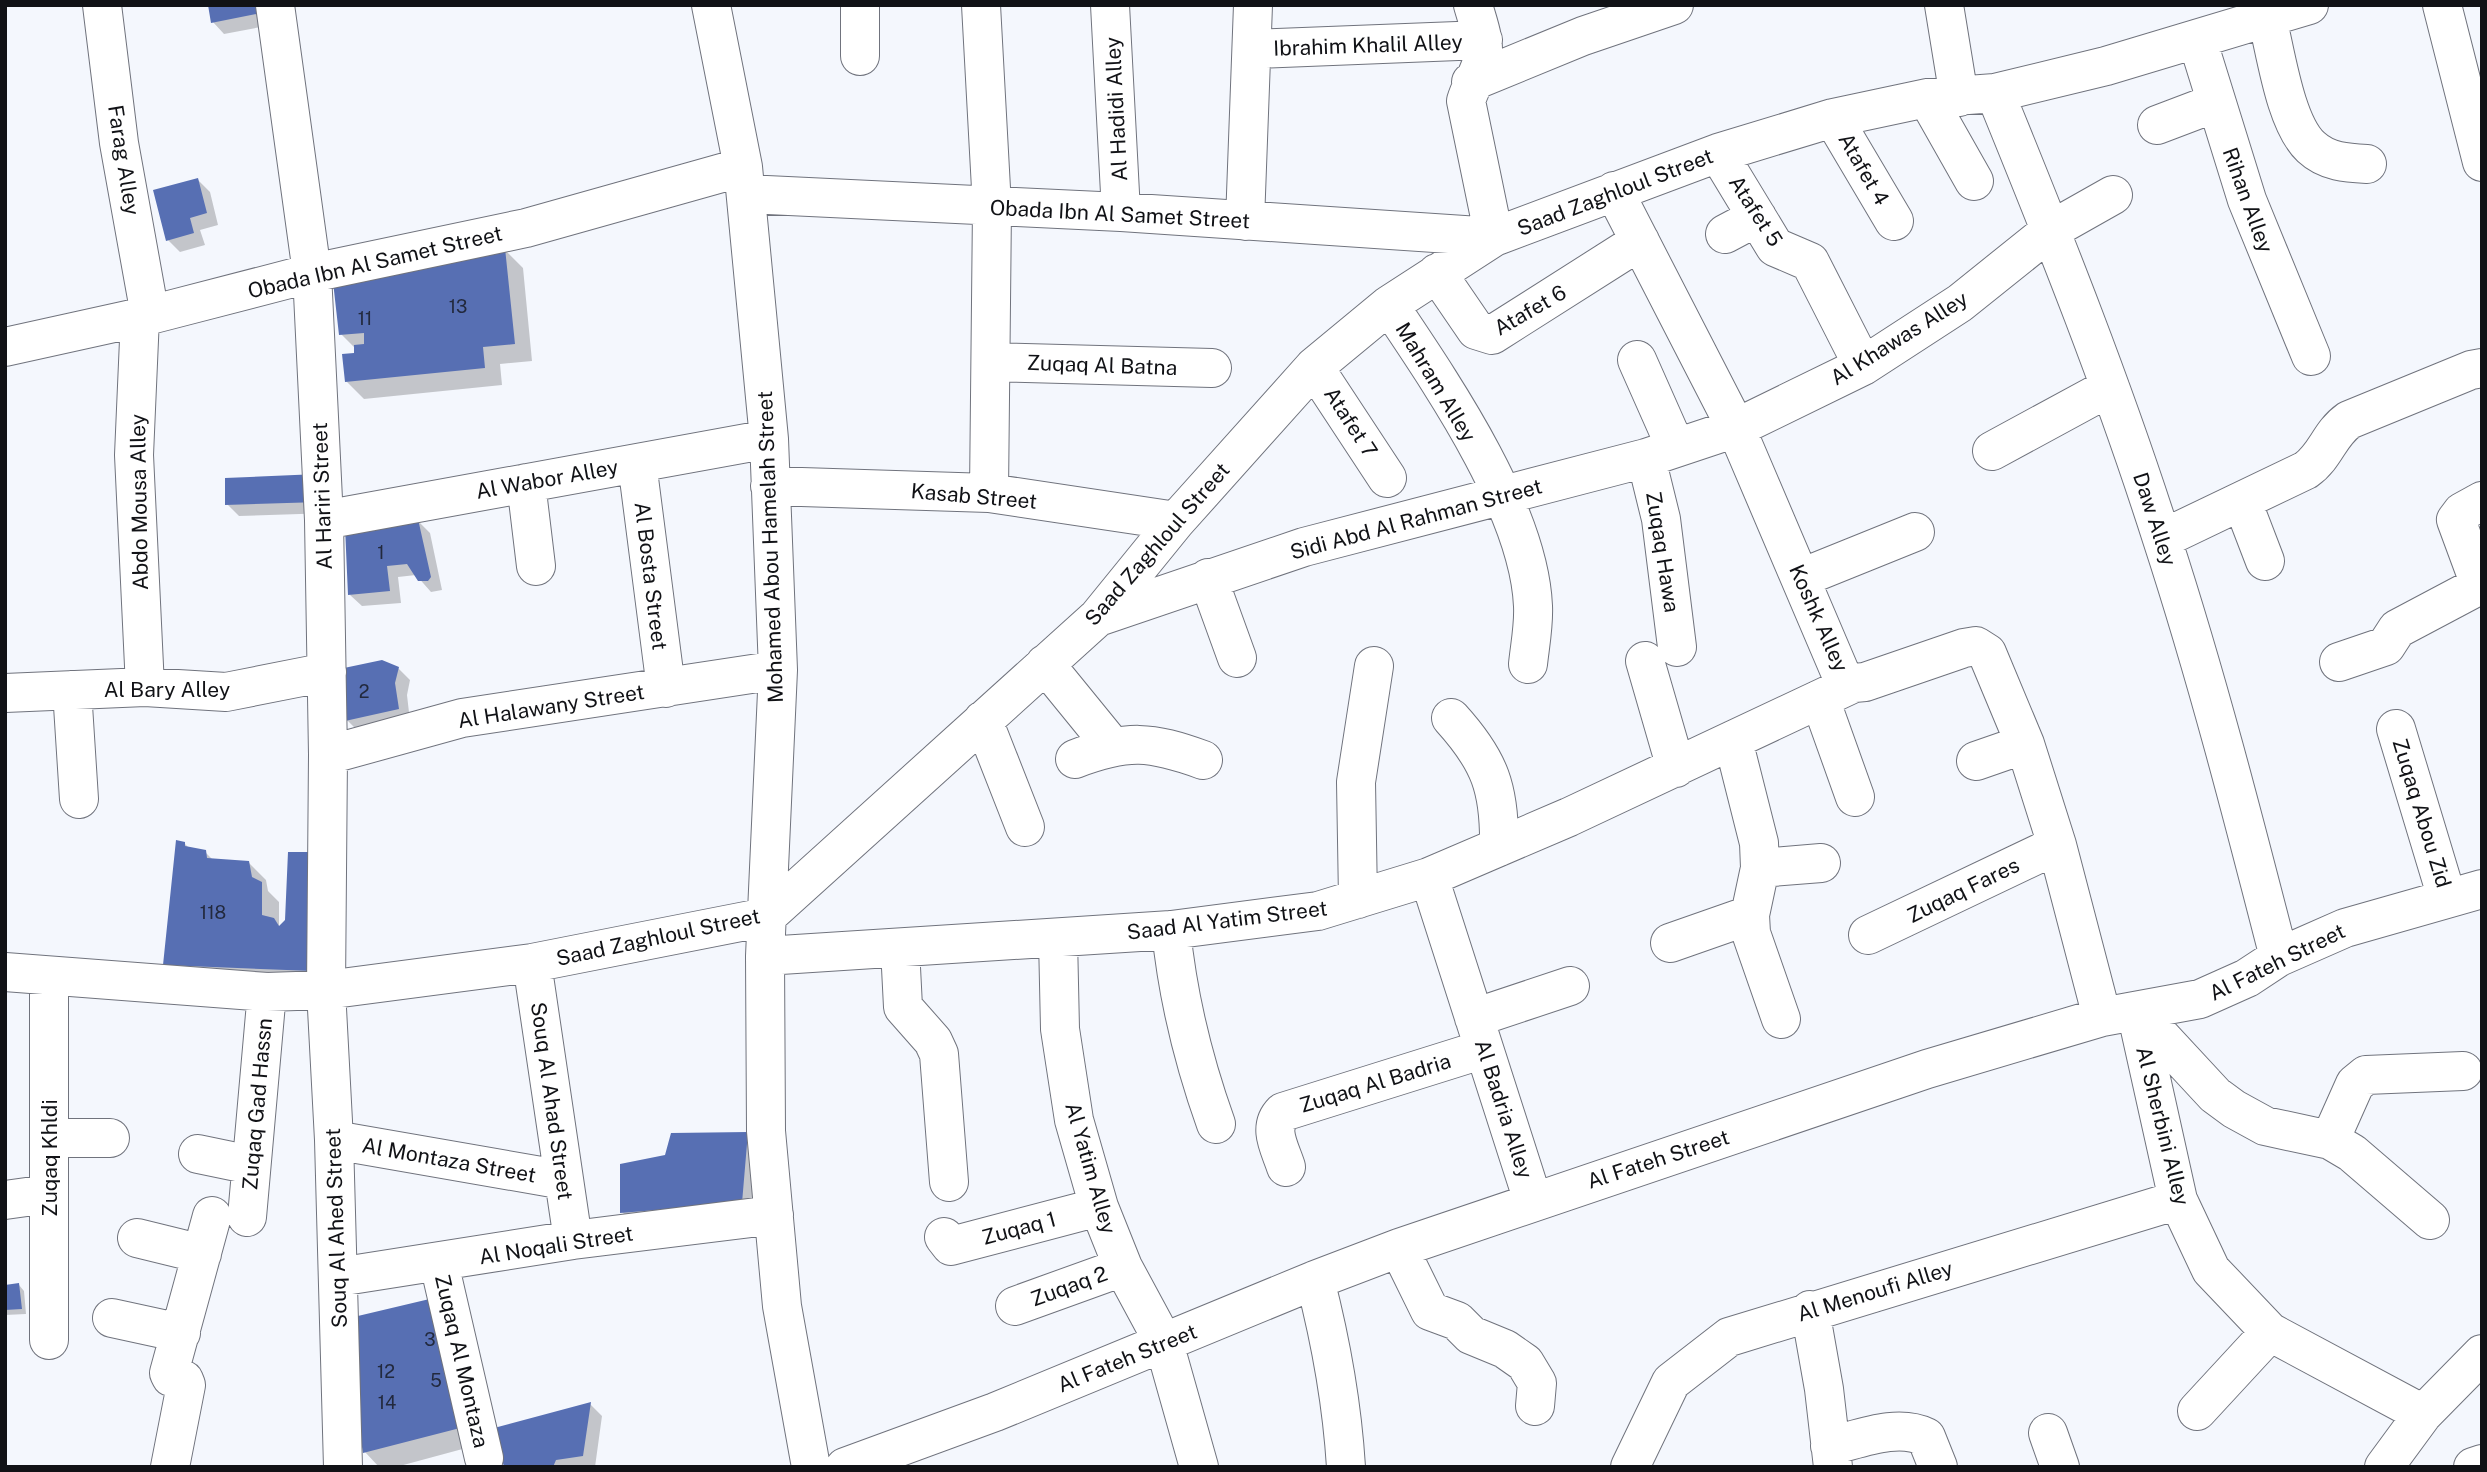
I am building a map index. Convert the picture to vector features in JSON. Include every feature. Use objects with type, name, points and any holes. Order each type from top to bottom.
[{"type":"street","name":"Farag Alley","points":[[102,5],[145,316]]},
{"type":"street","name":"Al Hariri Street","points":[[275,5],[312,273],[324,520],[327,672],[326,990]]},
{"type":"street","name":"Mohamed Abou Hamelah Street","points":[[711,5],[745,180],[769,439],[778,670],[766,917],[766,1131],[782,1306],[811,1467]]},
{"type":"street","points":[[860,5],[860,57]]},
{"type":"street","points":[[981,5],[992,207],[989,493]]},
{"type":"street","name":"Al Hadidi Alley","points":[[1110,5],[1121,212]]},
{"type":"street","points":[[1245,221],[1254,49],[1253,5]]},
{"type":"street","points":[[1471,82],[1583,36],[1674,5]]},
{"type":"street","points":[[1944,5],[1974,181]]},
{"type":"street","name":"Saad Zaghloul Street","points":[[5,972],[267,992],[326,990],[533,963],[766,917],[1098,617],[1176,521],[1314,367],[1389,305],[1494,237],[1718,152],[1833,118],[1960,96],[2197,39],[2309,5]]},
{"type":"street","points":[[2442,5],[2482,162]]},
{"type":"street","points":[[2267,18],[2294,121],[2311,147],[2337,162],[2367,164]]},
{"type":"street","points":[[1478,23],[1482,61],[1471,82],[1466,101],[1494,237]]},
{"type":"street","name":"Ibrahim Khalil Alley","points":[[1254,49],[1478,23]]},
{"type":"street","name":"Rihan Alley","points":[[2197,39],[2247,200],[2311,356]]},
{"type":"street","name":"Daw Alley","points":[[1960,96],[2051,230],[2110,387],[2162,539],[2225,746],[2279,957]]},
{"type":"street","points":[[2157,125],[2215,103]]},
{"type":"street","name":"Atafet 4","points":[[1833,118],[1894,221]]},
{"type":"street","name":"Atafet 5","points":[[1718,152],[1741,226],[1781,252],[1810,262],[1863,366]]},
{"type":"street","name":"Obada Ibn Al Samet Street","points":[[5,347],[145,316],[312,273],[745,180],[992,207],[1121,212],[1494,237]]},
{"type":"street","name":"Koshk Alley","points":[[1614,191],[1736,428],[1843,679],[1837,691],[1855,797]]},
{"type":"street","name":"Al Khawas Alley","points":[[1736,428],[1863,366],[1961,303],[2051,230],[2113,195]]},
{"type":"street","name":"Atafet 6","points":[[1437,273],[1476,330],[1492,335],[1640,241]]},
{"type":"street","name":"Mahram Alley","points":[[1389,305],[1451,397],[1501,496],[1524,549],[1531,594],[1528,664]]},
{"type":"street","name":"Abdo Mousa Alley","points":[[145,316],[134,456],[145,687]]},
{"type":"street","name":"Zuqaq Hawa","points":[[1637,360],[1661,453],[1661,654],[1676,768]]},
{"type":"street","name":"Zuqaq Al Batna","points":[[991,362],[1213,368]]},
{"type":"street","name":"Atafet 7","points":[[1314,367],[1387,478]]},
{"type":"street","points":[[2162,539],[2317,462],[2336,429],[2349,420],[2419,390],[2482,368]]},
{"type":"street","points":[[1992,451],[2110,387]]},
{"type":"street","name":"Sidi Abd Al Rahman Street","points":[[1098,617],[1304,547],[1661,453],[1736,428]]},
{"type":"street","name":"Al Wabor Alley","points":[[324,520],[769,439]]},
{"type":"street","name":"Al Bosta Street","points":[[637,463],[666,688]]},
{"type":"street","points":[[526,483],[536,566]]},
{"type":"street","name":"Kasab Street","points":[[770,486],[989,493],[1176,521]]},
{"type":"street","points":[[2242,501],[2264,561]]},
{"type":"street","points":[[2339,662],[2386,646],[2397,629],[2480,585],[2456,520],[2462,512],[2482,501]]},
{"type":"street","points":[[1801,579],[1915,532]]},
{"type":"street","points":[[1208,578],[1237,658]]},
{"type":"street","name":"Koshk Alley","points":[[1837,691],[1976,646],[1987,653],[2025,744],[2057,845],[2119,1014]]},
{"type":"street","points":[[1045,664],[1111,745]]},
{"type":"street","points":[[1358,899],[1356,782],[1374,666]]},
{"type":"street","name":"Al Halawany Street","points":[[328,755],[462,718],[778,670]]},
{"type":"street","name":"Al Bary Alley","points":[[5,693],[145,687],[226,692],[327,672]]},
{"type":"street","points":[[72,690],[79,799]]},
{"type":"street","name":"Saad Al Yatim Street","points":[[765,956],[1171,930],[1318,911],[1429,877],[1676,768],[1837,691]]},
{"type":"street","points":[[1451,718],[1475,744],[1492,776],[1500,811],[1499,847]]},
{"type":"street","points":[[983,720],[1025,827]]},
{"type":"street","name":"Zuqaq Abou Zid","points":[[2396,729],[2464,893]]},
{"type":"street","points":[[1733,740],[1759,843],[1760,868],[1750,915],[1751,933],[1781,1019]]},
{"type":"street","points":[[1075,759],[1111,745],[1158,744],[1203,760]]},
{"type":"street","points":[[1976,761],[2025,744]]},
{"type":"street","name":"Zuqaq Fares","points":[[1868,935],[2057,845]]},
{"type":"street","points":[[1760,868],[1821,863]]},
{"type":"street","name":"Al Badria Alley","points":[[1429,877],[1533,1201]]},
{"type":"street","name":"Al Fateh Street","points":[[845,1467],[995,1412],[1399,1248],[1940,1065],[2119,1014],[2200,999],[2247,978],[2279,957],[2345,928],[2464,893]]},
{"type":"street","points":[[1670,943],[1750,915]]},
{"type":"street","points":[[1171,930],[1181,1010],[1193,1062],[1216,1124]]},
{"type":"street","name":"Al Yatim Alley","points":[[1058,938],[1060,1029],[1074,1119],[1099,1207],[1123,1267],[1164,1343],[1199,1467]]},
{"type":"street","points":[[900,948],[903,1007],[939,1054],[948,1182]]},
{"type":"street","name":"Souq Al Ahad Street","points":[[533,963],[573,1240]]},
{"type":"street","name":"Zuqaq Khldi","points":[[49,976],[49,1340]]},
{"type":"street","name":"Al Badria Alley","points":[[1479,1034],[1570,985]]},
{"type":"street","name":"Souq Al Ahed Street","points":[[326,990],[334,1140],[343,1467]]},
{"type":"street","name":"Zuqaq Gad Hassn","points":[[170,1467],[186,1385],[184,1380],[171,1377],[169,1373],[202,1254],[230,1217],[251,1165],[267,992]]},
{"type":"street","points":[[2119,1014],[2234,1109],[2265,1126],[2330,1140],[2352,1153],[2430,1220]]},
{"type":"street","name":"Al Sherbini Alley","points":[[2119,1014],[2178,1200],[2211,1270],[2270,1332],[2423,1414]]},
{"type":"street","name":"Zuqaq Al Badria","points":[[1286,1167],[1274,1131],[1275,1119],[1283,1112],[1479,1034]]},
{"type":"street","points":[[2330,1140],[2355,1084],[2366,1075],[2463,1071]]},
{"type":"street","points":[[49,1138],[110,1138]]},
{"type":"street","name":"Al Montaza Street","points":[[334,1140],[564,1180]]},
{"type":"street","points":[[198,1154],[251,1165]]},
{"type":"street","points":[[5,1200],[48,1194]]},
{"type":"street","name":"Al Menoufi Alley","points":[[1630,1465],[1671,1381],[1729,1337],[1810,1310],[2178,1200]]},
{"type":"street","name":"Zuqaq 1","points":[[944,1237],[951,1246],[1099,1207]]},
{"type":"street","name":"Al Noqali Street","points":[[338,1277],[573,1240],[774,1215]]},
{"type":"street","points":[[138,1238],[202,1254]]},
{"type":"street","points":[[1399,1248],[1430,1311],[1457,1321],[1471,1335],[1505,1349],[1525,1363],[1537,1383],[1535,1406]]},
{"type":"street","name":"Zuqaq Al Montaza","points":[[439,1263],[484,1458]]},
{"type":"street","name":"Zuqaq 2","points":[[1015,1306],[1123,1267]]},
{"type":"street","points":[[1315,1280],[1332,1348],[1343,1417],[1346,1467]]},
{"type":"street","points":[[1810,1310],[1832,1456],[1896,1431],[1913,1431],[1926,1437],[1938,1467]]},
{"type":"street","points":[[111,1318],[181,1333]]},
{"type":"street","points":[[2197,1411],[2270,1332]]},
{"type":"street","points":[[2384,1467],[2423,1414],[2482,1354]]},
{"type":"street","points":[[2473,1467],[2482,1464]]},
{"type":"building","points":[[208,5],[275,5],[276,10],[211,23]]},
{"type":"building","points":[[198,178],[207,213],[190,218],[194,233],[166,241],[153,190]]},
{"type":"building","points":[[505,248],[515,344],[483,347],[485,368],[345,382],[342,354],[354,353],[354,345],[364,344],[364,333],[339,335],[332,273]]},
{"type":"building","points":[[318,474],[320,502],[225,505],[225,478]]},
{"type":"building","points":[[418,519],[431,577],[428,581],[418,581],[407,564],[387,566],[390,591],[348,595],[345,527]]},
{"type":"building","points":[[382,660],[399,667],[395,683],[399,709],[345,721],[344,668]]},
{"type":"building","points":[[176,840],[185,842],[185,846],[206,850],[207,858],[249,861],[252,877],[262,882],[262,915],[274,918],[279,926],[285,920],[288,852],[311,852],[313,971],[163,965]]},
{"type":"building","points":[[748,1132],[742,1203],[620,1213],[620,1164],[665,1155],[671,1133]]},
{"type":"building","points":[[19,1283],[22,1309],[5,1310],[5,1285]]},
{"type":"building","points":[[438,1297],[464,1427],[363,1453],[341,1320]]},
{"type":"building","points":[[591,1402],[583,1456],[556,1460],[553,1467],[504,1467],[494,1428]]}]
